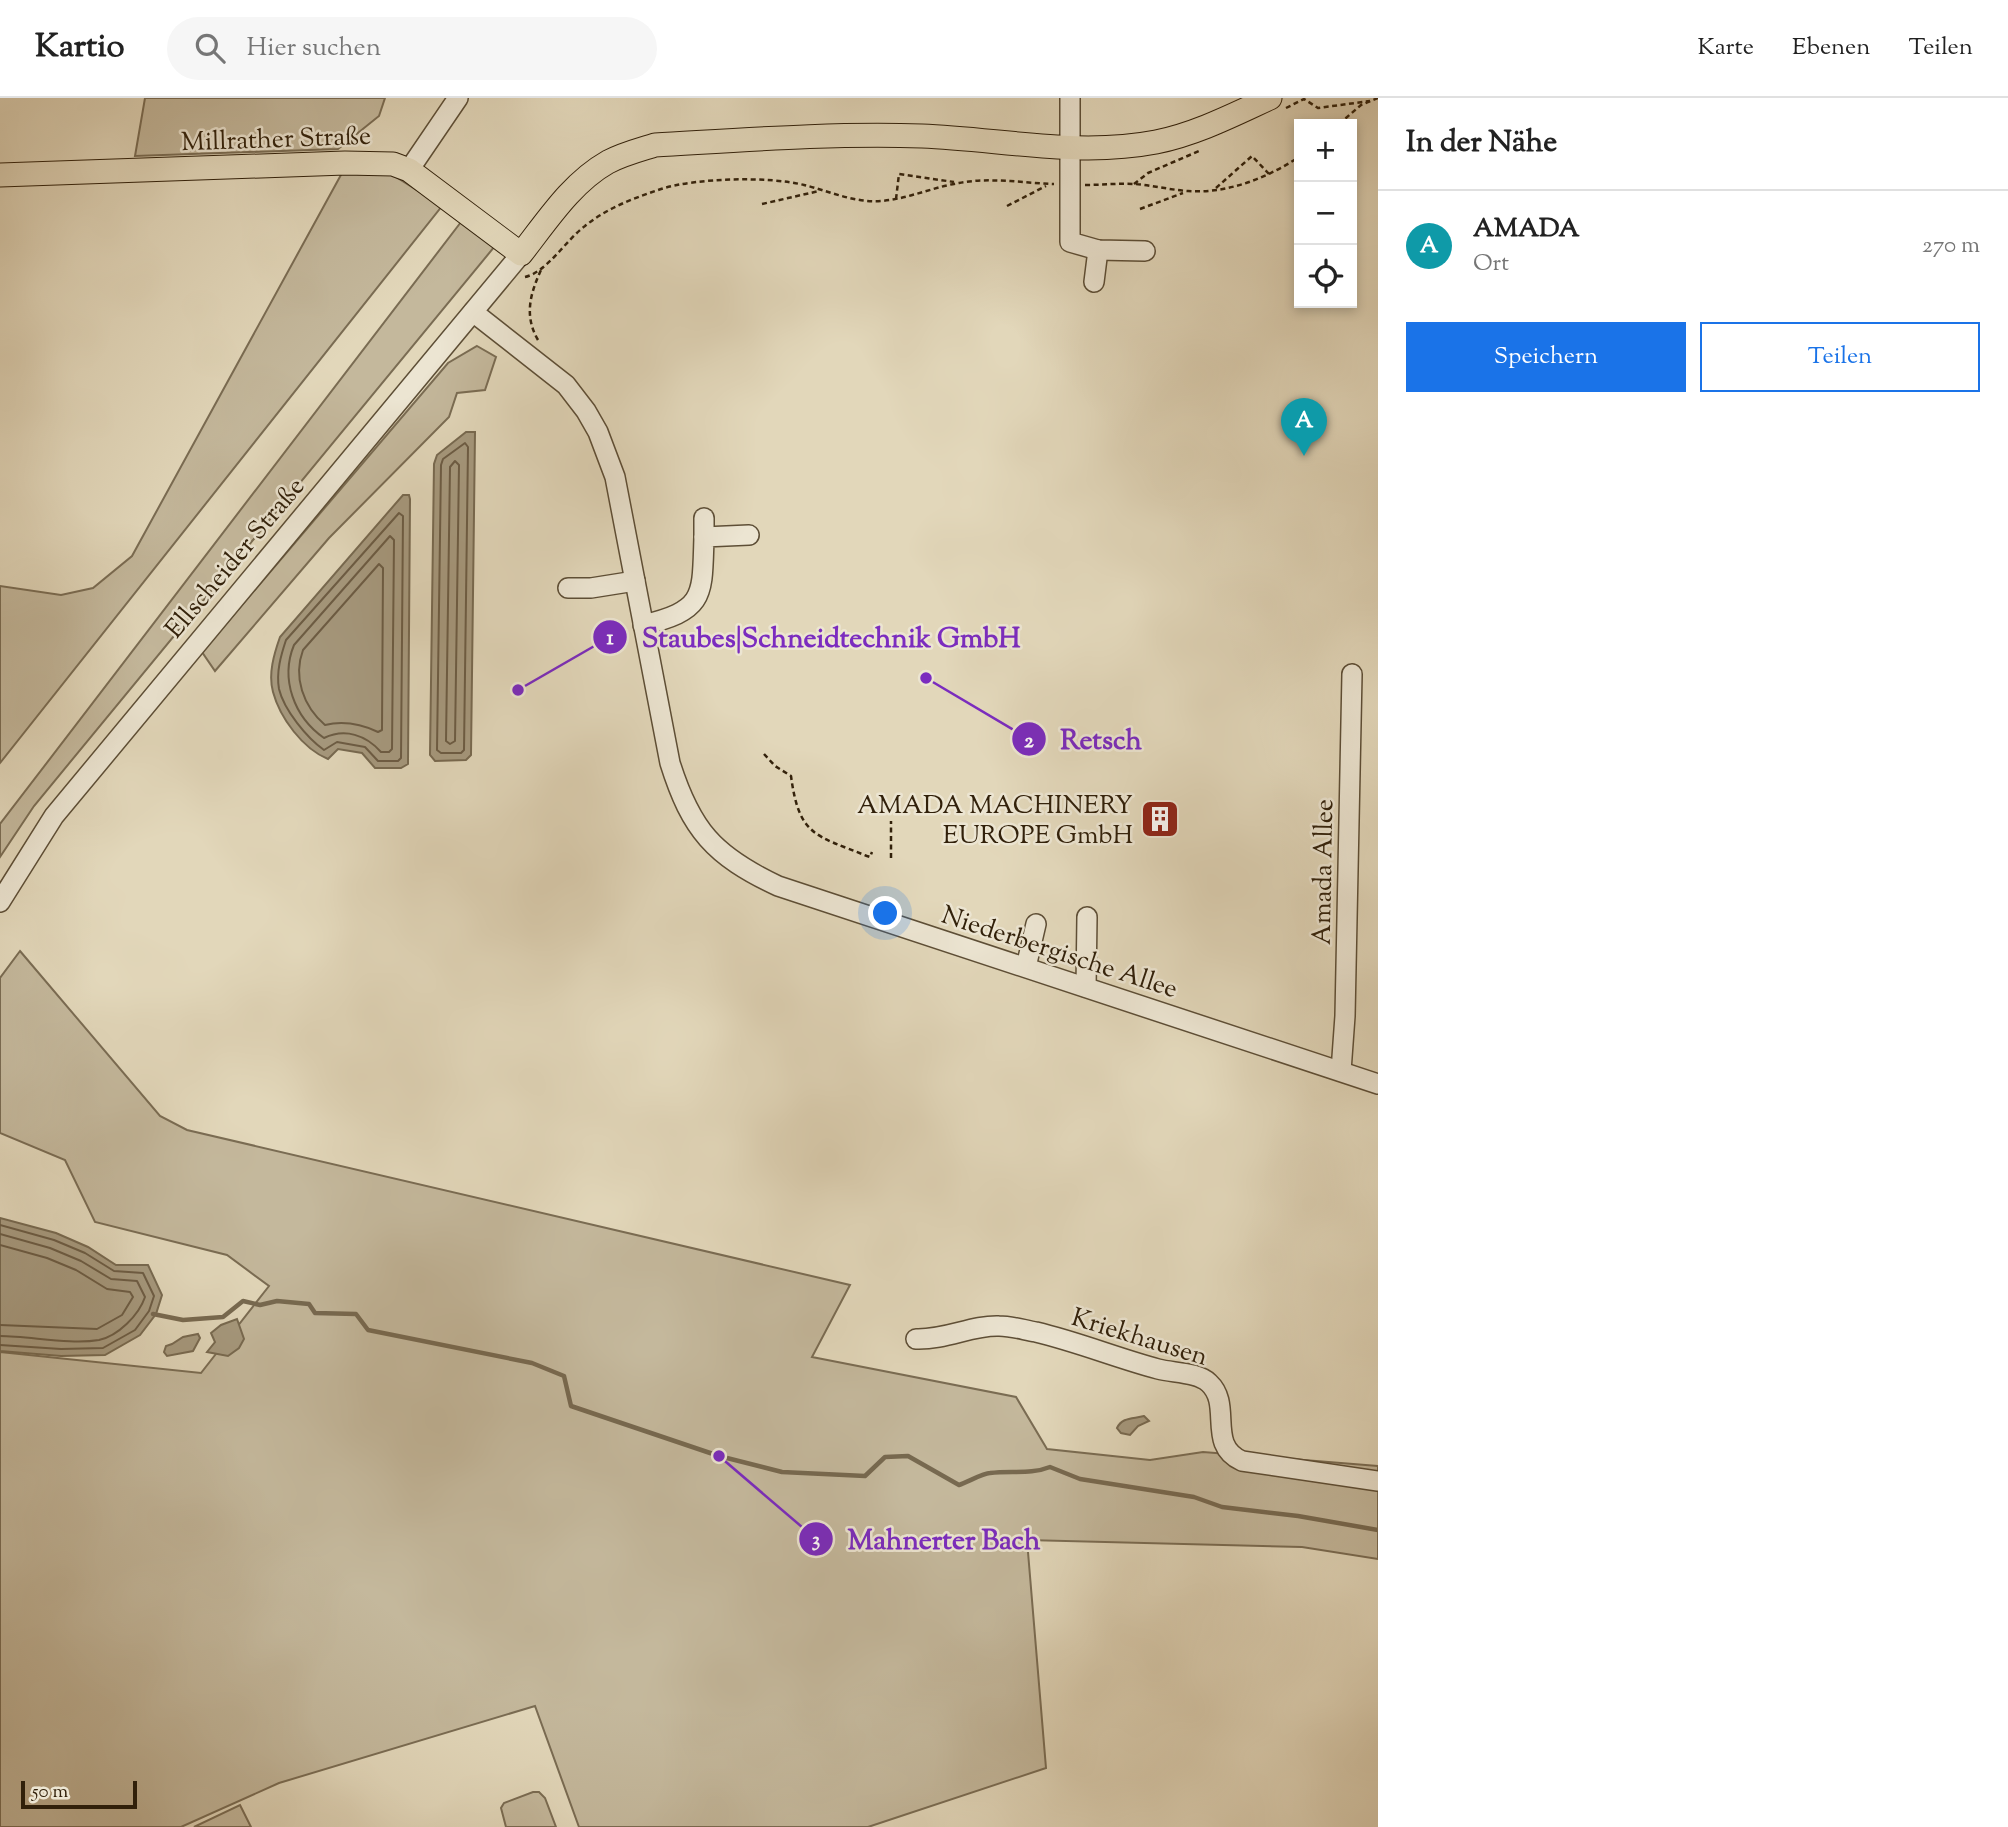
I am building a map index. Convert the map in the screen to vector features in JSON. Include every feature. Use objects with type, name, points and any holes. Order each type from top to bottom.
[{"type":"main road","points":[[515,262],[565,198],[593,172],[626,153],[655,145],[922,136],[1068,148],[1108,148],[1159,142],[1276,104]]},
{"type":"main road","name":"Millrather Straße","points":[[0,175],[393,164],[415,174],[487,228],[515,262]]},
{"type":"street","points":[[415,174],[458,98]]},
{"type":"street","points":[[1070,98],[1068,148],[1059,185],[1070,242],[1098,250],[1145,251]]},
{"type":"street","points":[[1094,282],[1098,250]]},
{"type":"street","name":"Ellscheider Straße","points":[[0,902],[54,816],[515,262]]},
{"type":"street","name":"Niederbergische Allee","points":[[473,312],[566,385],[592,421],[609,456],[667,750],[678,789],[693,819],[715,847],[733,861],[778,886],[1378,1083]]},
{"type":"street","points":[[643,625],[682,613],[695,603],[701,590],[704,527],[750,535]]},
{"type":"street","points":[[568,588],[592,588],[635,581]]},
{"type":"street","name":"Amada Allee","points":[[1332,1068],[1346,675]]},
{"type":"street","points":[[1086,987],[1087,917]]},
{"type":"street","points":[[1026,967],[1036,924]]},
{"type":"street","name":"Kriekhausen","points":[[916,1339],[946,1337],[1001,1326],[1054,1336],[1160,1370],[1200,1378],[1210,1383],[1218,1396],[1224,1447],[1230,1456],[1242,1461],[1378,1480]]},
{"type":"path","points":[[1276,104],[1304,99],[1318,108],[1378,98]]},
{"type":"path","points":[[1346,119],[1370,101]]},
{"type":"path","points":[[1134,184],[1148,173],[1203,149]]},
{"type":"path","points":[[1214,190],[1252,156],[1269,174]]},
{"type":"path","points":[[540,344],[530,323],[529,309],[533,287],[541,270],[567,241],[601,214],[664,188],[720,181],[774,181],[803,184],[866,201],[896,199],[957,183],[986,181],[1059,185],[1134,184],[1186,191],[1214,190],[1269,174],[1294,160]]},
{"type":"path","points":[[896,199],[899,174],[957,183]]},
{"type":"path","points":[[1007,206],[1059,185]]},
{"type":"path","points":[[762,204],[822,190]]},
{"type":"path","points":[[1140,209],[1186,191]]},
{"type":"path","points":[[515,262],[524,277],[541,270]]},
{"type":"path","points":[[764,754],[775,766],[791,776],[795,805],[812,831],[867,856],[870,857],[872,852]]},
{"type":"path","points":[[891,821],[891,858]]},
{"type":"shaded area","points":[[145,98],[385,98],[379,116],[338,149],[135,156]]},
{"type":"shaded area","points":[[388,172],[442,206],[0,763],[0,586],[61,595],[93,588],[132,556],[342,173]]},
{"type":"shaded area","points":[[461,222],[495,246],[34,806],[0,857],[0,824]]},
{"type":"shaded area","points":[[477,346],[496,357],[485,390],[457,393],[449,417],[329,538],[215,671],[202,652],[448,363]]},
{"type":"shaded area","points":[[20,951],[160,1116],[187,1130],[850,1285],[812,1357],[1016,1397],[1047,1449],[1150,1460],[1203,1452],[1378,1466],[1378,1559],[1302,1547],[1027,1540],[1046,1768],[868,1827],[579,1827],[535,1706],[279,1783],[181,1827],[0,1827],[0,1352],[201,1373],[269,1286],[227,1255],[95,1222],[65,1160],[0,1133],[0,978]]},
{"type":"shaded area","points":[[539,1792],[545,1798],[556,1827],[506,1827],[501,1808],[504,1803]]},
{"type":"shaded area","points":[[240,1805],[251,1827],[194,1827]]},
{"type":"water","points":[[466,432],[475,432],[471,755],[466,760],[435,761],[430,755],[434,464],[437,455]]},
{"type":"water","points":[[403,495],[409,495],[410,499],[408,764],[401,768],[375,768],[362,753],[338,749],[328,759],[301,740],[276,702],[271,671],[276,650],[280,637]]},
{"type":"water","points":[[0,1218],[56,1233],[88,1247],[116,1265],[148,1265],[162,1295],[156,1314],[140,1335],[105,1355],[61,1356],[0,1351]]},
{"type":"water","points":[[237,1319],[244,1339],[239,1348],[228,1356],[207,1352],[215,1342],[211,1333],[221,1325]]},
{"type":"water","points":[[198,1334],[200,1338],[193,1351],[167,1356],[164,1352],[166,1346],[183,1337]]},
{"type":"water","points":[[1144,1416],[1149,1421],[1138,1426],[1130,1435],[1121,1433],[1117,1428],[1125,1420]]},
{"type":"waterway","points":[[153,1314],[183,1320],[223,1317],[243,1301],[260,1305],[277,1301],[309,1304],[315,1313],[356,1314],[368,1330],[532,1363],[564,1376],[571,1406],[719,1456],[782,1472],[865,1476],[885,1457],[908,1456],[959,1485],[987,1473],[1035,1471],[1050,1467],[1080,1479],[1194,1497],[1222,1507],[1298,1516],[1378,1530]]},
{"type":"place","name":"AMADA","points":[[1304,456]]},
{"type":"place","name":"Retsch","points":[[926,678]]},
{"type":"place","name":"Staubes|Schneidtechnik GmbH","points":[[518,690]]},
{"type":"place","name":"AMADA MACHINERY EUROPE GmbH","points":[[1160,819]]},
{"type":"place","name":"Mahnerter Bach","points":[[719,1456]]}]
